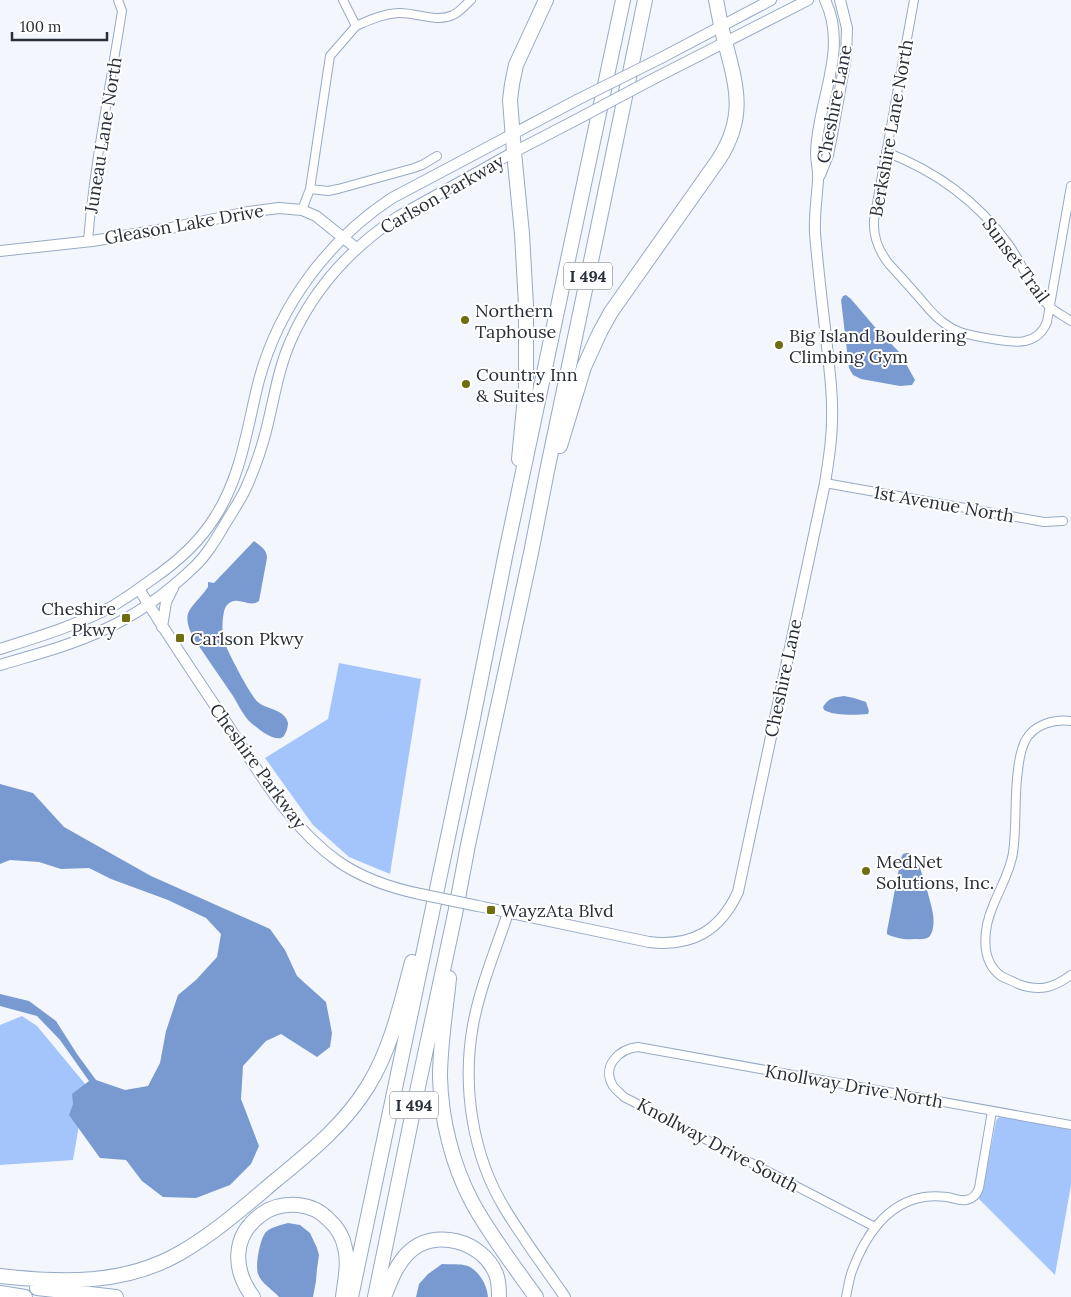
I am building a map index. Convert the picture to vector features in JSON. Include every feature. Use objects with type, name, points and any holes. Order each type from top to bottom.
[{"type":"highway","points":[[506,552],[526,386],[524,263],[510,100],[516,65],[546,0]]},
{"type":"highway","name":"I 494","points":[[351,1297],[474,718],[506,552],[623,0]]},
{"type":"highway","name":"I 494","points":[[375,1297],[645,0]]},
{"type":"highway","points":[[531,553],[579,381],[595,343],[619,299],[719,159],[732,135],[736,118],[734,82],[716,0]]},
{"type":"highway","points":[[455,914],[441,1062],[441,1096],[445,1121],[457,1168],[471,1199],[481,1217],[536,1297]]},
{"type":"highway","points":[[0,1276],[46,1280],[92,1280],[120,1276],[154,1266],[180,1254],[221,1226],[317,1147],[355,1105],[377,1070],[393,1030],[416,949],[430,918]]},
{"type":"highway","points":[[253,1297],[243,1280],[239,1268],[238,1254],[241,1238],[248,1226],[257,1218],[272,1208],[286,1205],[306,1206],[316,1210],[331,1221],[339,1231],[345,1245],[346,1256],[343,1297]]},
{"type":"highway","points":[[384,1297],[395,1270],[408,1253],[424,1242],[443,1239],[460,1242],[483,1255],[496,1275],[499,1297]]},
{"type":"highway","points":[[0,1282],[116,1297]]},
{"type":"highway","points":[[0,1293],[25,1297]]},
{"type":"main road","name":"Carlson Parkway","points":[[0,649],[63,628],[114,605],[164,572],[195,544],[207,530],[223,505],[238,469],[259,380],[281,321],[303,285],[325,257],[366,216],[392,198],[512,133],[771,0]]},
{"type":"main road","name":"Carlson Parkway","points":[[0,665],[70,643],[100,632],[121,621],[177,582],[208,551],[246,488],[260,452],[274,392],[291,340],[318,292],[332,274],[356,248],[381,227],[514,152],[808,0]]},
{"type":"main road","name":"Cheshire Lane","points":[[478,906],[664,944],[690,939],[714,926],[732,906],[738,892],[825,483],[832,432],[832,406],[815,230],[818,178],[816,153],[834,46],[832,21],[825,0]]},
{"type":"main road","name":"Cheshire Lane","points":[[818,178],[828,155],[845,67],[847,28],[840,0]]},
{"type":"main road","name":"Gleason Lake Drive","points":[[0,252],[171,228],[279,208],[302,210],[316,216],[356,248]]},
{"type":"main road","points":[[162,627],[166,602],[177,582]]},
{"type":"main road","name":"Cheshire Parkway","points":[[139,589],[162,627],[276,798],[309,837],[357,873],[383,884],[478,906]]},
{"type":"main road","points":[[508,913],[479,998],[473,1025],[468,1072],[472,1115],[481,1155],[495,1191],[565,1297]]},
{"type":"street","name":"Juneau Lane North","points":[[88,241],[91,200],[122,11],[118,0]]},
{"type":"street","points":[[343,0],[356,26]]},
{"type":"street","points":[[302,210],[310,189],[330,56],[356,26],[375,17],[400,13],[437,18],[454,18],[471,0]]},
{"type":"street","name":"Berkshire Lane North","points":[[914,0],[874,220],[874,236],[882,255],[889,264],[937,317],[953,329],[968,334],[1017,342],[1030,340],[1039,334],[1046,322],[1071,186]]},
{"type":"street","name":"Sunset Trail","points":[[886,152],[929,172],[955,189],[980,211],[1010,246],[1035,289],[1050,306],[1071,321]]},
{"type":"street","points":[[310,189],[328,191],[358,184],[414,168],[437,156]]},
{"type":"street","name":"1st Avenue North","points":[[825,483],[1044,522],[1063,521]]},
{"type":"street","points":[[1071,721],[1058,720],[1042,725],[1026,739],[1020,753],[1013,855],[1002,888],[992,906],[985,939],[988,958],[993,968],[1002,976],[1012,981],[1030,987],[1045,988],[1056,985],[1071,975]]},
{"type":"street","name":"Knollway Drive North","points":[[638,1047],[1071,1124]]},
{"type":"street","name":"Knollway Drive South","points":[[638,1047],[629,1048],[619,1053],[611,1066],[610,1076],[612,1084],[624,1097],[875,1227]]},
{"type":"street","points":[[846,1297],[852,1271],[861,1250],[875,1227],[895,1208],[904,1202],[914,1199],[935,1196],[967,1200],[973,1198],[977,1193],[992,1111]]},
{"type":"shaded area","points":[[846,295],[900,353],[915,380],[912,385],[900,386],[861,379],[853,375],[849,368],[841,300]]},
{"type":"shaded area","points":[[254,541],[261,546],[267,555],[259,601],[251,603],[235,601],[227,605],[223,616],[223,638],[239,672],[258,702],[280,712],[286,718],[288,723],[287,730],[283,737],[279,738],[265,734],[247,719],[194,639],[188,622],[189,611],[208,587],[208,582],[214,583]]},
{"type":"shaded area","points":[[339,663],[421,679],[390,874],[349,857],[313,825],[265,758],[328,719]]},
{"type":"shaded area","points":[[844,696],[866,702],[868,714],[839,714],[824,710],[823,707],[829,700]]},
{"type":"shaded area","points":[[0,784],[33,793],[64,827],[151,876],[270,929],[285,950],[297,976],[326,1002],[332,1033],[330,1047],[317,1057],[281,1034],[266,1041],[243,1066],[241,1099],[259,1146],[251,1164],[230,1185],[196,1198],[163,1197],[142,1181],[126,1160],[100,1158],[69,1115],[73,1104],[72,1094],[89,1081],[60,1040],[37,1016],[0,1006],[0,994],[29,1001],[56,1021],[96,1080],[125,1090],[148,1086],[160,1063],[166,1031],[178,995],[196,980],[217,957],[221,934],[206,918],[168,900],[111,879],[89,868],[61,869],[39,862],[10,860],[0,864]]},
{"type":"shaded area","points":[[906,853],[916,858],[932,909],[933,929],[931,935],[926,939],[904,939],[887,934],[901,858]]},
{"type":"shaded area","points":[[22,1016],[37,1026],[86,1085],[73,1160],[0,1165],[0,1025]]},
{"type":"shaded area","points":[[1000,1117],[1071,1128],[1071,1185],[1055,1275],[979,1199],[983,1189],[996,1121]]},
{"type":"shaded area","points":[[288,1223],[300,1225],[310,1233],[317,1248],[319,1255],[313,1297],[279,1297],[264,1283],[258,1274],[260,1246],[264,1235],[276,1226]]},
{"type":"shaded area","points":[[442,1264],[470,1267],[482,1280],[488,1297],[416,1297],[419,1284],[428,1274]]},
{"type":"place","name":"Northern Taphouse","points":[[465,320]]},
{"type":"place","name":"Big Island Bouldering Climbing Gym","points":[[779,345]]},
{"type":"place","name":"Country Inn & Suites","points":[[466,384]]},
{"type":"place","name":"Cheshire Pkwy","points":[[126,618]]},
{"type":"place","name":"Carlson Pkwy","points":[[180,638]]},
{"type":"place","name":"MedNet Solutions, Inc.","points":[[866,871]]},
{"type":"place","name":"WayzAta Blvd","points":[[491,910]]}]
